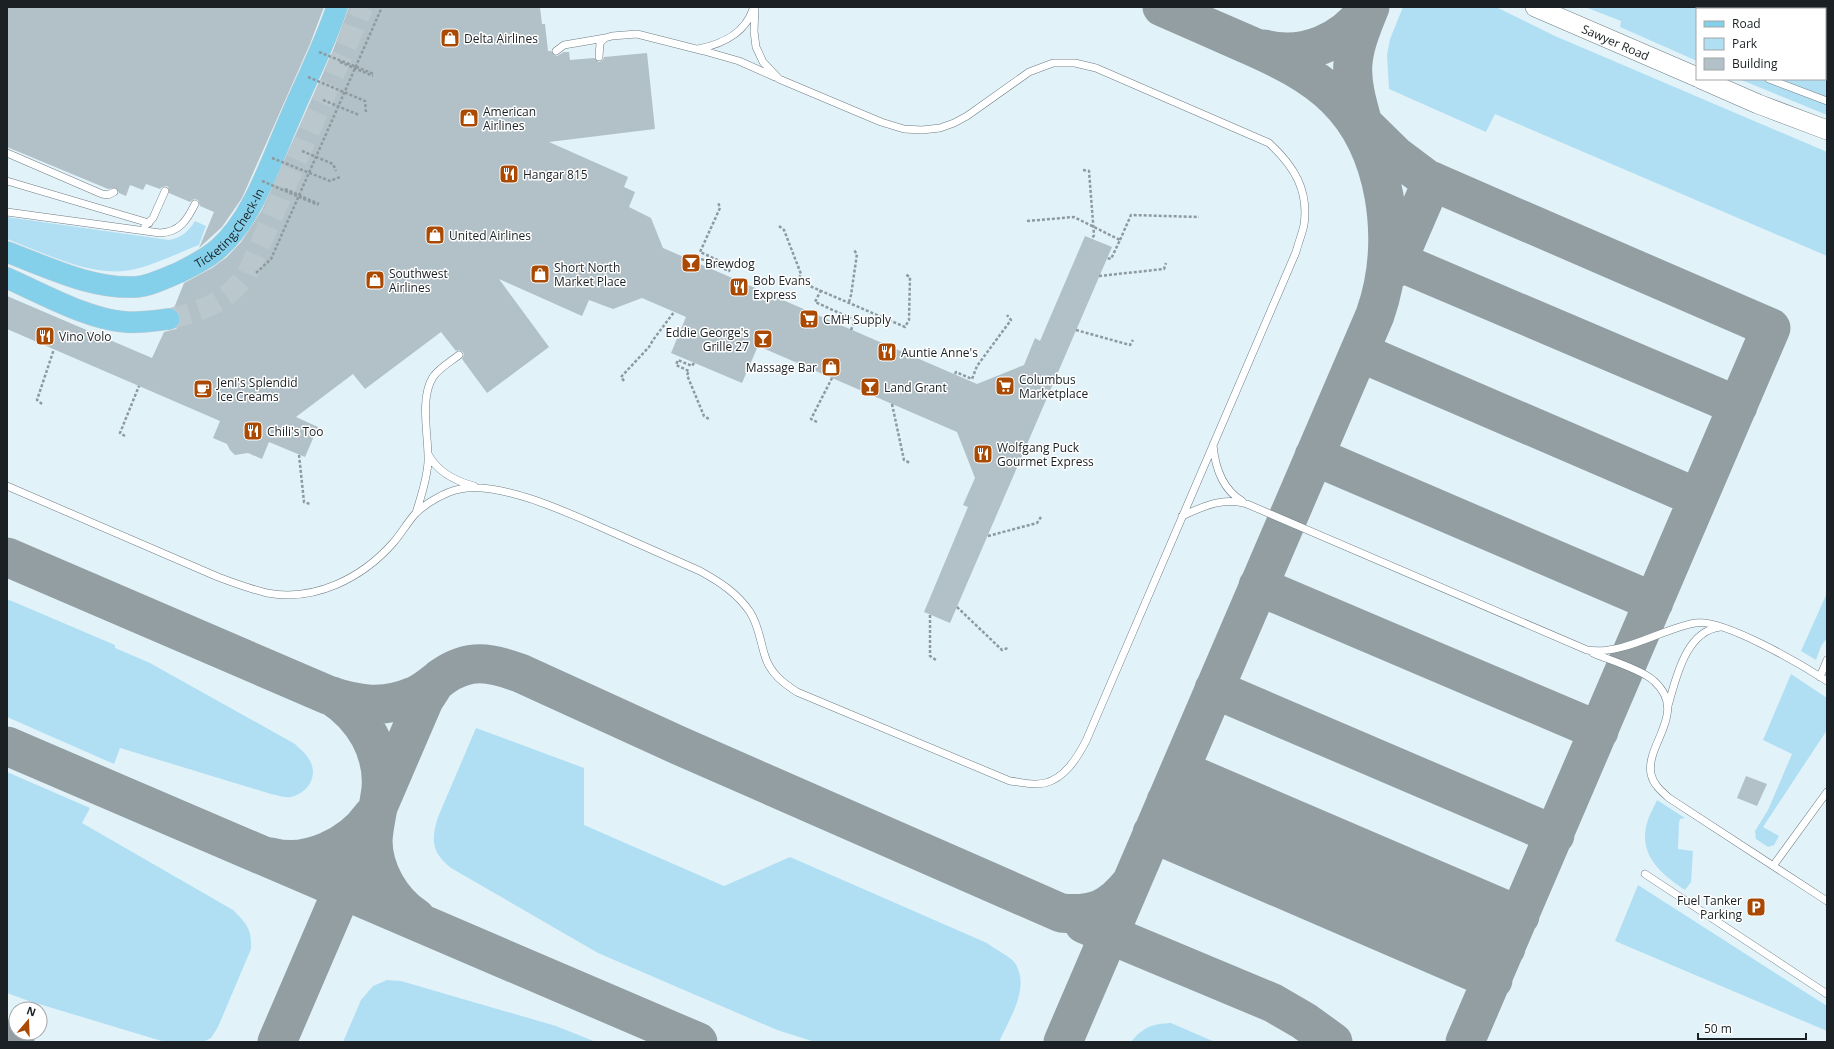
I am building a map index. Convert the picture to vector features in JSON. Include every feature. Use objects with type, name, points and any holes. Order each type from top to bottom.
[{"type":"main road","name":"Ticketing;Check-In","points":[[7,252],[81,279],[114,287],[136,287],[154,283],[191,266],[219,248],[231,236],[247,212],[319,52],[337,7]]},
{"type":"main road","points":[[7,278],[102,318],[124,322],[145,323],[169,319]]},
{"type":"street","name":"Sawyer Road","points":[[1535,7],[1696,77]]},
{"type":"street","points":[[1704,80],[1758,104],[1827,130]]},
{"type":"lane","points":[[695,49],[723,42],[733,36],[748,20],[754,7]]},
{"type":"lane","points":[[754,7],[756,47],[763,62],[779,79]]},
{"type":"lane","points":[[428,453],[436,465],[453,478],[464,483],[486,489],[506,492],[556,508],[700,571],[721,582],[736,594],[750,613],[759,633],[770,668],[781,682],[797,692],[1010,781],[1030,784],[1045,783],[1062,774],[1076,759],[1086,741],[1296,252],[1304,227],[1305,210],[1302,192],[1295,174],[1285,158],[1269,143],[1096,68],[1075,63],[1053,64],[1029,72],[968,116],[940,128],[922,130],[904,129],[881,122],[739,61],[637,34],[612,36],[564,45],[556,51]]},
{"type":"lane","points":[[599,57],[600,43],[605,38]]},
{"type":"lane","points":[[1772,80],[1827,101]]},
{"type":"lane","points":[[7,153],[102,194],[108,195],[114,192]]},
{"type":"lane","points":[[7,181],[149,223]]},
{"type":"lane","points":[[117,228],[137,228],[149,223],[165,191]]},
{"type":"lane","points":[[7,212],[160,233],[176,230],[189,216],[195,204]]},
{"type":"lane","points":[[416,513],[425,482],[428,453],[427,399],[430,384],[438,372],[459,355]]},
{"type":"lane","points":[[1213,444],[1216,466],[1221,478],[1227,488],[1236,497],[1247,504]]},
{"type":"lane","points":[[7,486],[218,577],[268,593],[302,594],[328,589],[351,578],[370,565],[393,543],[416,513],[440,497],[459,489],[486,489]]},
{"type":"lane","points":[[1182,516],[1213,503],[1235,501],[1247,504],[1654,680],[1664,695],[1667,708]]},
{"type":"lane","points":[[1587,650],[1608,651],[1694,623],[1713,623],[1797,662],[1827,681]]},
{"type":"lane","points":[[1724,627],[1708,630],[1694,642],[1682,662],[1667,708],[1666,721],[1652,756],[1651,766],[1654,781],[1659,790],[1669,798],[1827,901]]},
{"type":"lane","points":[[1820,677],[1827,660]]},
{"type":"lane","points":[[1773,866],[1827,792]]},
{"type":"lane","points":[[1645,874],[1827,994]]},
{"type":"path","points":[[256,273],[271,259],[382,7]]},
{"type":"path","points":[[319,52],[374,75],[340,62]]},
{"type":"path","points":[[308,77],[365,101],[366,112]]},
{"type":"path","points":[[323,100],[359,115]]},
{"type":"path","points":[[302,151],[333,164],[336,171]]},
{"type":"path","points":[[272,158],[330,181],[340,177]]},
{"type":"path","points":[[1083,170],[1089,172],[1094,235],[1092,239]]},
{"type":"path","points":[[262,181],[318,204],[285,189]]},
{"type":"path","points":[[695,262],[697,257],[729,271],[731,266],[700,252],[720,208],[718,202]]},
{"type":"path","points":[[1107,258],[1111,260],[1131,215],[1199,217]]},
{"type":"path","points":[[1027,221],[1074,217],[1120,240]]},
{"type":"path","points":[[779,226],[784,230],[801,274],[798,281],[905,327],[909,320],[910,277],[905,274]]},
{"type":"path","points":[[849,302],[857,254],[853,249]]},
{"type":"path","points":[[1099,276],[1164,269],[1166,263]]},
{"type":"path","points":[[821,290],[815,302],[855,320],[851,330]]},
{"type":"path","points":[[624,381],[621,376],[649,347],[652,340],[674,312]]},
{"type":"path","points":[[955,374],[956,372],[972,379],[978,366],[1011,320],[1007,315]]},
{"type":"path","points":[[1076,330],[1130,345],[1133,340]]},
{"type":"path","points":[[42,404],[37,400],[54,349]]},
{"type":"path","points":[[694,363],[692,366],[678,360],[676,365],[689,371],[687,376],[704,416],[709,419]]},
{"type":"path","points":[[817,422],[811,419],[832,378]]},
{"type":"path","points":[[125,436],[120,433],[139,386]]},
{"type":"path","points":[[892,404],[904,460],[910,463]]},
{"type":"path","points":[[299,455],[304,502],[310,504]]},
{"type":"path","points":[[988,536],[1037,523],[1041,517]]},
{"type":"path","points":[[957,607],[1002,650],[1008,648]]},
{"type":"path","points":[[930,615],[930,656],[936,660]]},
{"type":"green space","points":[[1403,7],[1498,8],[1555,36],[1827,152],[1827,256],[1495,114],[1486,132],[1389,89],[1387,55],[1390,39]]},
{"type":"green space","points":[[1585,7],[1827,7],[1827,115],[1741,80],[1826,80],[1826,8],[1696,8],[1696,61],[1620,27],[1621,21]]},
{"type":"green space","points":[[7,217],[169,240],[184,234],[195,221],[206,226],[199,245],[143,267],[124,271],[109,271],[95,270],[64,261],[7,239]]},
{"type":"green space","points":[[1827,593],[1827,638],[1821,646],[1816,660],[1801,651]]},
{"type":"green space","points":[[7,599],[115,645],[115,648],[150,663],[295,744],[310,760],[313,775],[309,785],[305,790],[295,796],[283,797],[120,748],[114,764],[7,717]]},
{"type":"green space","points":[[1791,674],[1827,698],[1827,730],[1763,827],[1779,836],[1774,845],[1768,847],[1756,839],[1755,831],[1768,810],[1792,754],[1763,740]]},
{"type":"green space","points":[[476,728],[584,768],[584,825],[724,886],[790,857],[987,943],[1015,963],[1021,983],[1017,1003],[999,1042],[815,1042],[777,1030],[598,953],[451,868],[444,862],[436,851],[434,845],[434,832],[438,817]]},
{"type":"green space","points":[[7,772],[90,808],[82,823],[233,910],[248,927],[251,936],[251,949],[218,1027],[211,1038],[203,1042],[165,1042],[48,1007],[48,1001],[29,1001],[7,993]]},
{"type":"green space","points":[[1657,800],[1685,818],[1680,819],[1679,823],[1678,849],[1693,851],[1691,882],[1685,890],[1660,870],[1649,854],[1646,845],[1645,834],[1647,823]]},
{"type":"green space","points":[[1638,885],[1827,1006],[1827,1031],[1615,941]]},
{"type":"green space","points":[[387,980],[401,981],[556,1026],[596,1042],[343,1042],[361,1000],[373,986]]},
{"type":"green space","points":[[1171,1023],[1215,1042],[1131,1042],[1148,1027],[1158,1024]]},
{"type":"building","points":[[7,7],[324,7],[310,44],[242,198],[222,227],[199,248],[214,212],[200,206],[198,200],[194,199],[190,202],[169,193],[169,188],[167,186],[160,189],[146,184],[143,190],[130,185],[126,196],[119,193],[116,188],[108,189],[7,147]]},
{"type":"building","points":[[349,7],[540,7],[542,24],[545,24],[548,51],[551,51],[554,55],[557,56],[564,52],[569,52],[570,60],[594,58],[599,62],[603,60],[604,57],[647,53],[655,129],[549,142],[628,177],[624,187],[635,192],[629,207],[651,218],[663,248],[977,384],[1024,365],[1035,338],[1040,341],[1085,236],[1112,247],[950,623],[924,612],[968,507],[963,505],[975,478],[957,432],[758,346],[742,383],[671,353],[686,317],[642,298],[613,309],[589,300],[582,316],[499,279],[549,347],[487,393],[462,359],[464,355],[463,352],[459,350],[456,351],[441,332],[365,389],[353,374],[296,417],[318,427],[305,457],[269,442],[262,459],[248,453],[235,455],[227,444],[213,438],[220,421],[7,329],[7,296],[152,358],[164,332],[176,329],[180,324],[181,317],[178,311],[174,308],[184,283],[212,268],[227,257],[241,242],[262,210],[332,53]]},
{"type":"building","points":[[1746,776],[1767,784],[1757,806],[1737,798]]},
{"type":"taxiway","points":[[1063,1042],[1375,315],[1380,300],[1386,271],[1388,226],[1384,196],[1376,165],[1366,139],[1352,117],[1336,98],[1317,82],[1270,54],[1162,7]]},
{"type":"taxiway","points":[[1364,127],[1355,92],[1353,66],[1354,54],[1358,40],[1370,7]]},
{"type":"taxiway","points":[[1264,49],[1279,52],[1293,52],[1322,45],[1335,39],[1347,30],[1358,20],[1367,8]]},
{"type":"taxiway","points":[[1344,105],[1395,155],[1427,179],[1771,328],[1465,1042]]},
{"type":"taxiway","points":[[1394,269],[1432,181]]},
{"type":"taxiway","points":[[1397,261],[1738,406]]},
{"type":"taxiway","points":[[1359,352],[1698,498]]},
{"type":"taxiway","points":[[1314,456],[1654,602]]},
{"type":"taxiway","points":[[7,557],[328,695],[349,701],[381,704],[403,700],[428,688],[452,671],[471,664],[489,664],[509,669],[680,746],[1061,913],[1083,913],[1100,909],[1116,899],[1131,883]]},
{"type":"taxiway","points":[[1258,586],[1599,731]]},
{"type":"taxiway","points":[[277,1042],[424,700],[435,683]]},
{"type":"taxiway","points":[[1214,689],[1555,835]]},
{"type":"taxiway","points":[[332,696],[343,704],[362,724],[375,748],[381,775],[381,789],[373,840],[376,863],[391,894],[416,918]]},
{"type":"taxiway","points":[[7,746],[698,1042]]},
{"type":"taxiway","points":[[1180,770],[1520,916]]},
{"type":"taxiway","points":[[1166,801],[1506,948]]},
{"type":"taxiway","points":[[271,857],[299,859],[327,852],[352,836],[363,827],[372,816]]},
{"type":"taxiway","points":[[1152,833],[1493,980]]},
{"type":"taxiway","points":[[1084,924],[1273,1003],[1304,1021],[1333,1042]]},
{"type":"taxiway","points":[[7,1039],[15,1042]]},
{"type":"tunnel","points":[[169,319],[203,309],[221,299],[230,293],[247,275],[363,7]]},
{"type":"place","name":"Delta Airlines","points":[[450,38]]},
{"type":"place","name":"American Airlines","points":[[469,118]]},
{"type":"place","name":"Hangar 815","points":[[509,174]]},
{"type":"place","name":"United Airlines","points":[[435,235]]},
{"type":"place","name":"Brewdog","points":[[691,263]]},
{"type":"place","name":"Short North Market Place","points":[[540,274]]},
{"type":"place","name":"Southwest Airlines","points":[[375,280]]},
{"type":"place","name":"Bob Evans Express","points":[[739,287]]},
{"type":"place","name":"CMH Supply","points":[[809,319]]},
{"type":"place","name":"Vino Volo","points":[[45,336]]},
{"type":"place","name":"Eddie George's Grille 27","points":[[763,339]]},
{"type":"place","name":"Auntie Anne's","points":[[887,352]]},
{"type":"place","name":"Massage Bar","points":[[831,367]]},
{"type":"place","name":"Columbus Marketplace","points":[[1005,386]]},
{"type":"place","name":"Land Grant","points":[[870,387]]},
{"type":"place","name":"Jeni's Splendid Ice Creams","points":[[203,389]]},
{"type":"place","name":"Chili's Too","points":[[253,431]]},
{"type":"place","name":"Wolfgang Puck Gourmet Express","points":[[983,454]]},
{"type":"place","name":"Fuel Tanker Parking","points":[[1756,907]]}]
